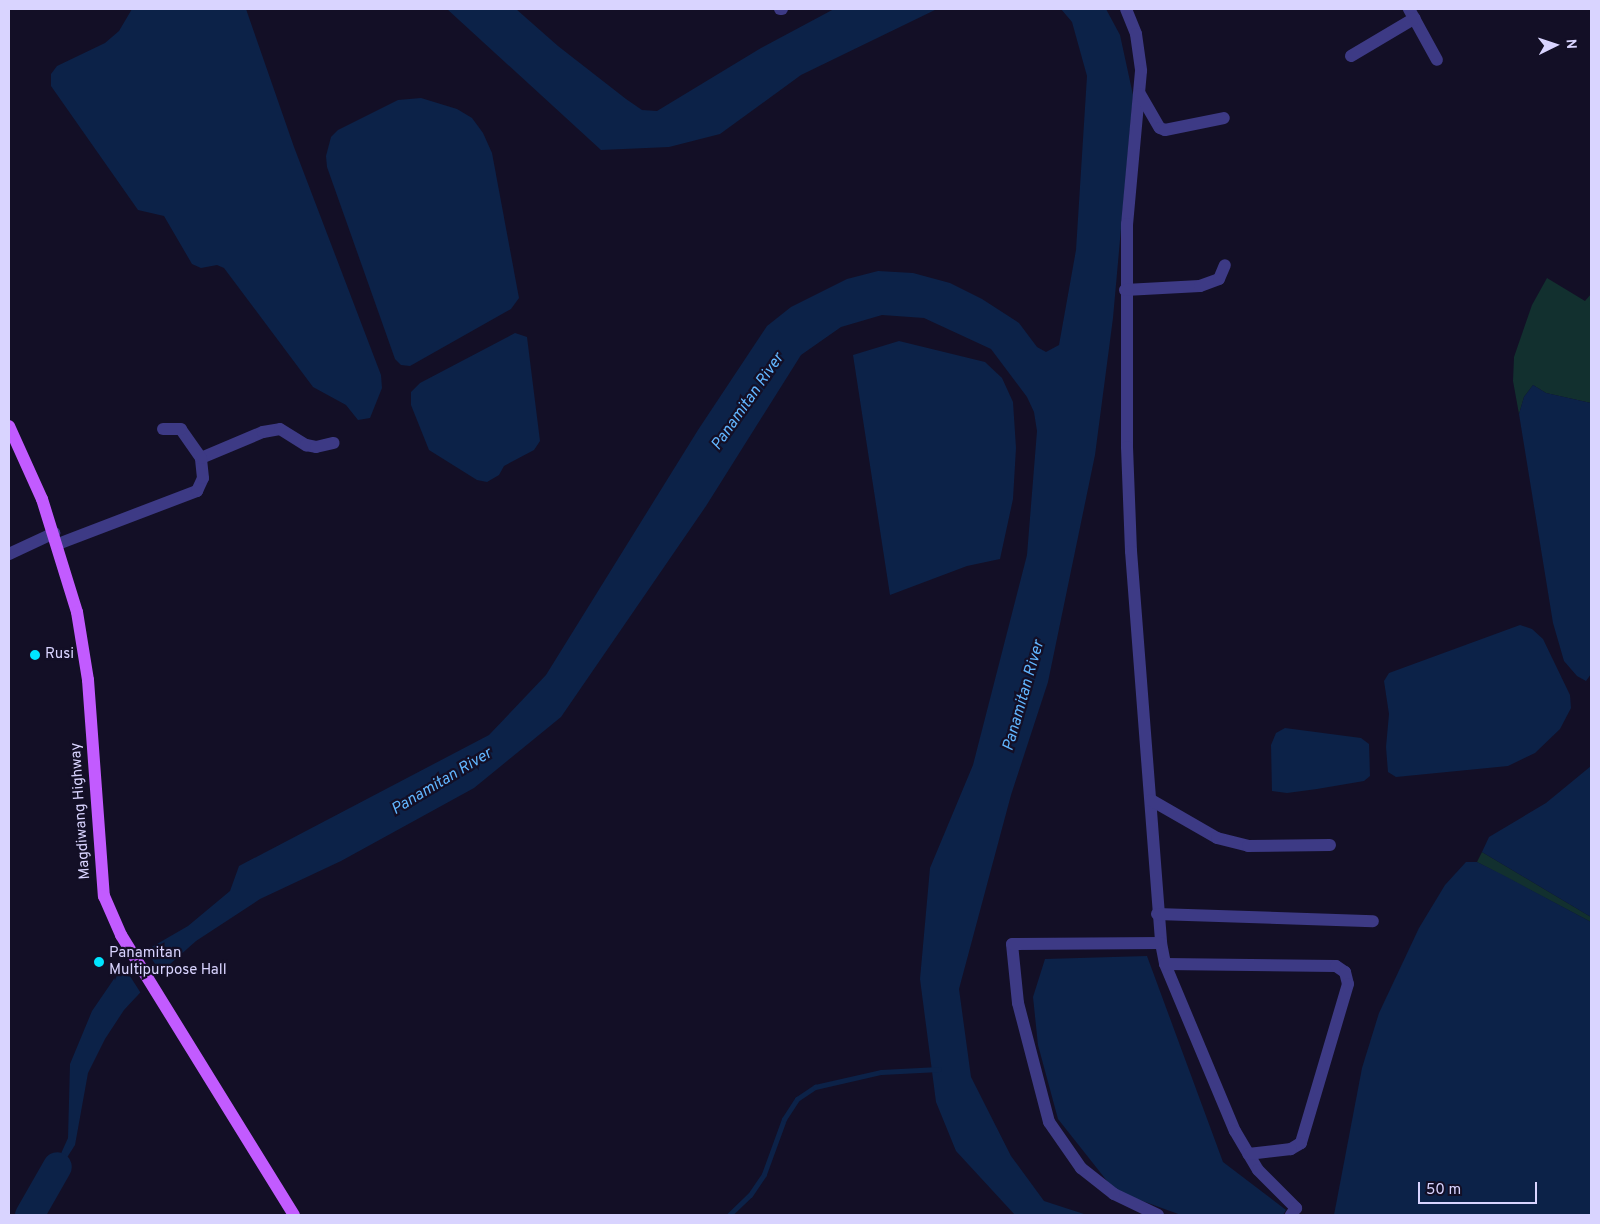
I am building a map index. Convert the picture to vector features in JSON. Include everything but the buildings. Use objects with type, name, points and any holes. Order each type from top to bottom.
[{"type":"main road","name":"Magdiwang Highway","points":[[9,426],[56,538],[77,612],[88,680],[102,887],[112,914],[133,954],[294,1215]]},
{"type":"street","points":[[1126,9],[1136,34],[1140,94],[1127,224],[1126,290],[1131,551],[1151,800],[1157,914],[1165,964],[1235,1131],[1258,1170],[1296,1208],[1291,1215]]},
{"type":"street","points":[[1351,56],[1412,14],[1437,60]]},
{"type":"street","points":[[1140,94],[1160,128],[1165,130],[1224,118]]},
{"type":"street","points":[[1126,290],[1200,286],[1219,279],[1225,265]]},
{"type":"street","points":[[201,458],[263,432],[280,429],[306,445],[316,447],[334,443]]},
{"type":"street","points":[[9,554],[197,491],[203,478],[201,458],[181,430],[163,430]]},
{"type":"street","points":[[1151,800],[1217,838],[1248,846],[1330,845]]},
{"type":"street","points":[[1157,914],[1373,921]]},
{"type":"street","points":[[1158,1215],[1114,1194],[1081,1168],[1049,1122],[1018,1003],[1012,944],[1161,943]]},
{"type":"street","points":[[1165,964],[1336,966],[1346,972],[1348,984],[1301,1143],[1291,1149],[1248,1154]]},
{"type":"green space","points":[[1547,278],[1585,301],[1591,294],[1591,403],[1546,393],[1533,385],[1524,397],[1519,414],[1513,381],[1514,357],[1532,305]]},
{"type":"green space","points":[[1482,852],[1591,917],[1591,922],[1477,862]]},
{"type":"water","points":[[132,9],[246,9],[294,147],[381,375],[382,388],[370,418],[358,420],[346,405],[313,387],[224,268],[217,265],[201,268],[192,264],[164,216],[138,210],[51,86],[51,74],[57,66],[105,43],[119,31]]},
{"type":"water","points":[[447,9],[516,9],[558,46],[626,99],[642,110],[657,111],[761,48],[834,9],[937,9],[801,75],[720,134],[669,147],[601,150]]},
{"type":"water","points":[[1061,9],[1106,9],[1120,35],[1133,95],[1113,318],[1095,455],[1048,682],[1011,795],[959,989],[971,1077],[1011,1156],[1044,1201],[1087,1215],[1015,1215],[956,1151],[936,1102],[920,979],[930,868],[973,765],[1027,555],[1037,431],[1034,412],[1027,397],[991,349],[924,318],[882,315],[841,327],[801,355],[706,506],[561,717],[474,788],[341,861],[260,899],[196,941],[151,981],[124,1010],[105,1039],[88,1073],[75,1145],[40,1200],[68,1138],[70,1064],[92,1011],[118,973],[150,948],[188,926],[230,891],[239,866],[489,735],[546,675],[698,430],[767,326],[791,307],[847,279],[878,271],[913,273],[950,283],[982,299],[1019,323],[1037,347],[1046,352],[1059,345],[1076,250],[1087,76],[1072,22]]},
{"type":"water","points":[[421,98],[457,109],[472,118],[483,133],[492,153],[519,298],[511,309],[410,366],[401,365],[395,359],[327,167],[326,156],[331,137],[338,130],[398,100]]},
{"type":"water","points":[[515,333],[527,337],[540,441],[534,450],[504,466],[499,475],[487,482],[477,480],[429,450],[411,405],[411,392],[420,383]]},
{"type":"water","points":[[899,341],[985,362],[1002,378],[1013,402],[1016,448],[1013,499],[1000,559],[967,566],[890,595],[853,355]]},
{"type":"water","points":[[1533,385],[1546,393],[1591,403],[1591,674],[1586,681],[1577,676],[1564,661],[1553,623],[1519,414],[1524,397]]},
{"type":"water","points":[[1520,625],[1532,629],[1543,639],[1570,695],[1571,708],[1560,729],[1535,753],[1508,766],[1396,777],[1388,772],[1386,747],[1389,714],[1384,681],[1389,673]]},
{"type":"water","points":[[1285,728],[1361,738],[1369,744],[1370,776],[1364,781],[1317,789],[1287,793],[1272,791],[1271,745],[1276,733]]},
{"type":"water","points":[[1591,766],[1591,917],[1482,852],[1489,837],[1546,803]]},
{"type":"water","points":[[1466,862],[1477,862],[1591,922],[1591,1215],[1334,1215],[1362,1068],[1379,1013],[1419,928],[1445,885]]},
{"type":"water","points":[[1147,956],[1223,1162],[1286,1210],[1283,1215],[1181,1215],[1115,1191],[1058,1119],[1038,1045],[1033,997],[1045,959]]},
{"type":"pier","points":[[145,948],[162,975],[142,995],[123,965]]},
{"type":"waterway","points":[[729,1215],[750,1195],[764,1174],[784,1119],[797,1099],[815,1087],[881,1072],[939,1069]]},
{"type":"waterway","name":"Panamitan River","points":[[29,1215],[57,1166]]},
{"type":"place","name":"Rusi","points":[[35,655]]},
{"type":"place","name":"Panamitan Multipurpose Hall","points":[[99,962]]}]
